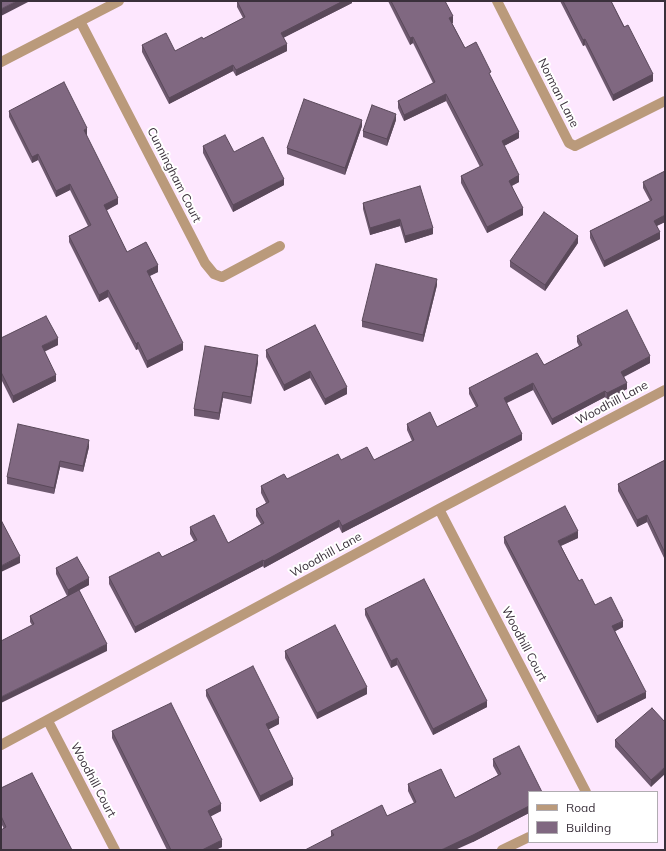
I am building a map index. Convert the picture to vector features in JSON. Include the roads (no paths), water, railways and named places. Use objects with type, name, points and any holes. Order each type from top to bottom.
[{"type":"street","points":[[1,62],[119,1]]},
{"type":"street","name":"Norman Lane","points":[[497,1],[569,143],[575,146],[665,101]]},
{"type":"street","name":"Cunningham Court","points":[[80,21],[205,263],[214,274],[222,277],[280,246]]},
{"type":"street","name":"Woodhill Lane","points":[[1,745],[439,509],[665,390]]},
{"type":"street","name":"Woodhill Court","points":[[439,509],[585,791]]},
{"type":"street","name":"Woodhill Court","points":[[48,721],[116,850]]},
{"type":"street","points":[[502,850],[528,837]]}]
